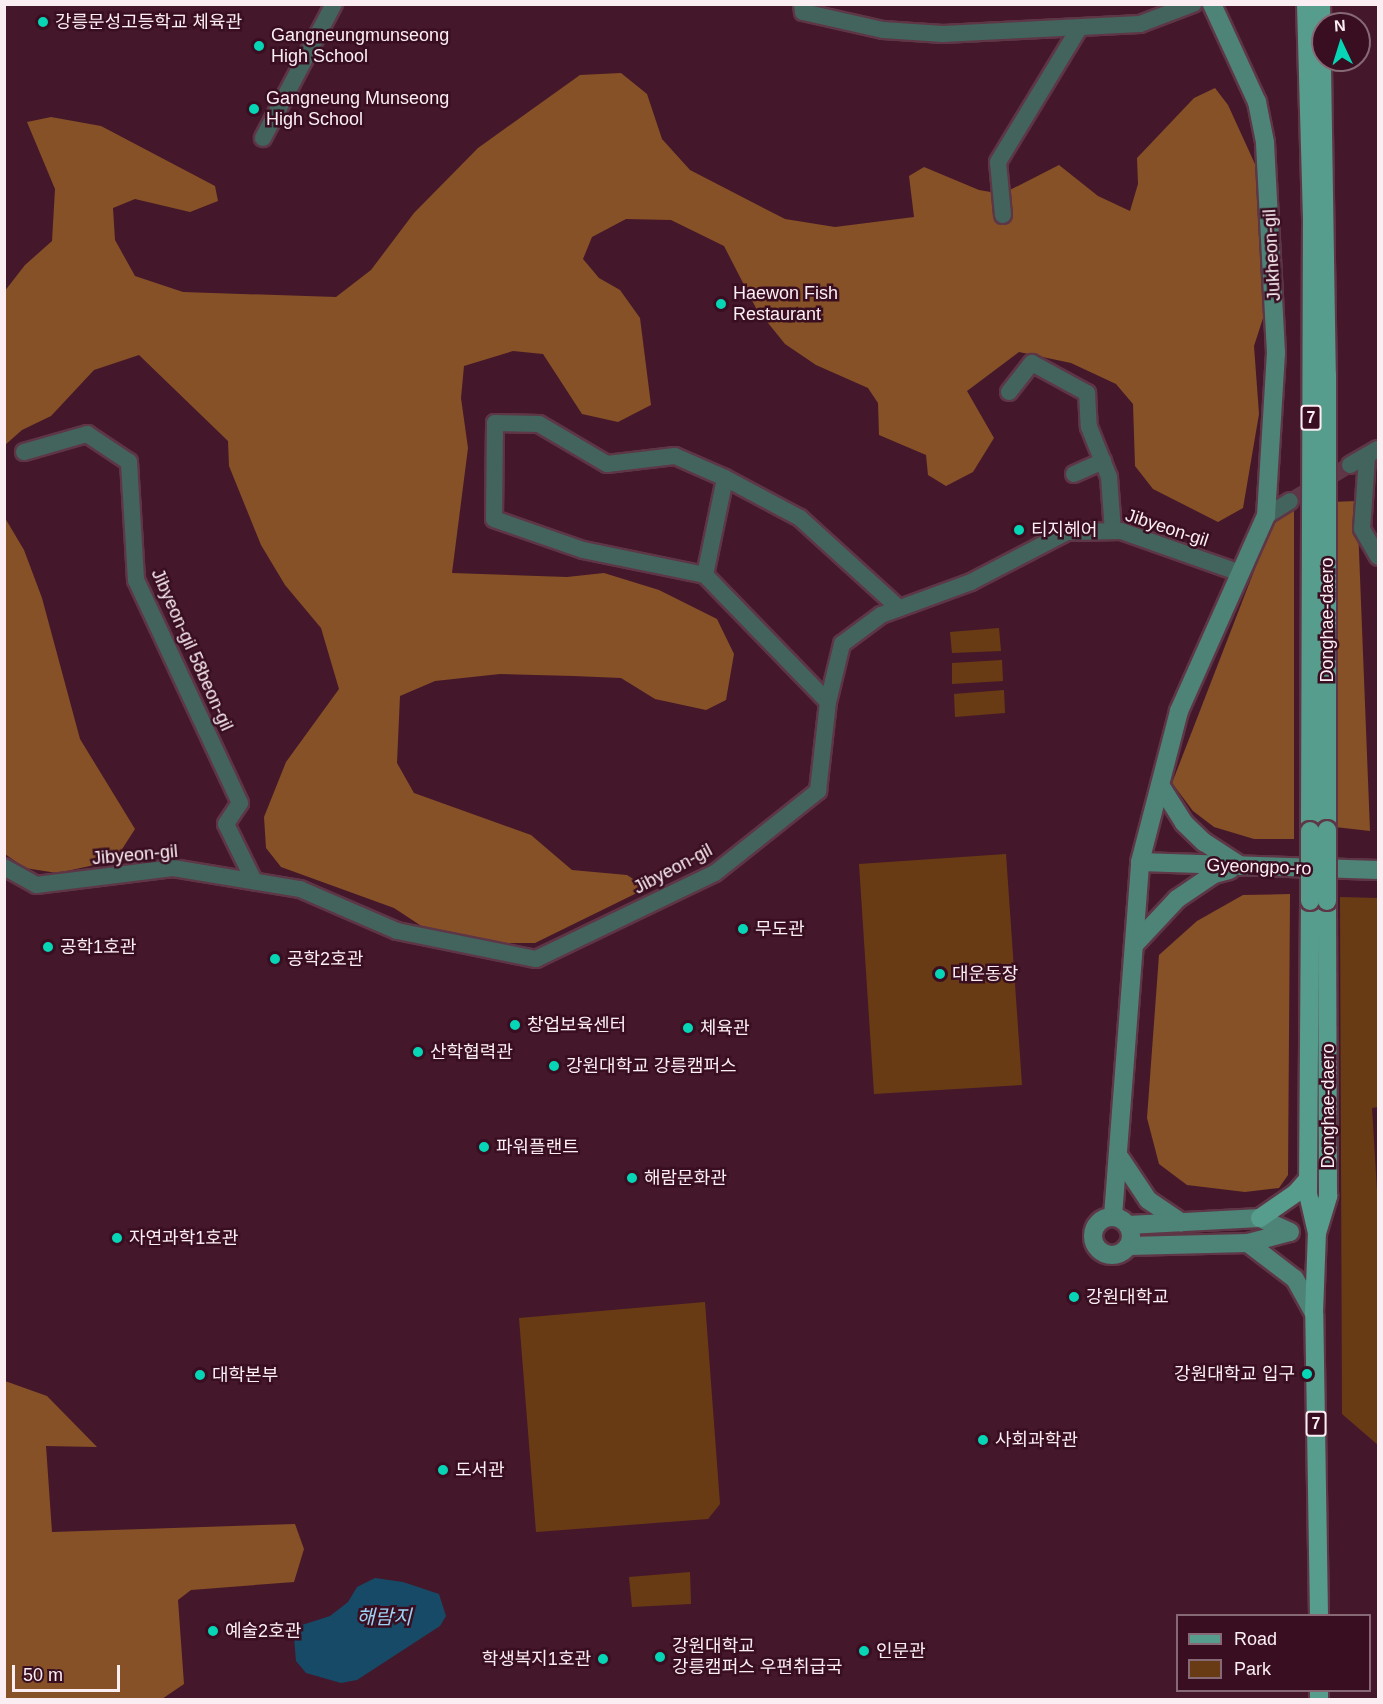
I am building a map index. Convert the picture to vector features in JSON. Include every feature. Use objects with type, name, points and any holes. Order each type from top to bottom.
[{"type":"main road","points":[[1298,4],[1306,52]]},
{"type":"main road","name":"Donghae-daero","points":[[1306,4],[1312,219],[1318,901],[1328,1196],[1317,1233]]},
{"type":"main road","name":"Donghae-daero","points":[[1318,830],[1327,375],[1321,4]]},
{"type":"main road","name":"Donghae-daero","points":[[1318,901],[1308,1179],[1317,1233],[1314,1313],[1319,1614]]},
{"type":"main road","points":[[1260,1218],[1296,1193],[1308,1179]]},
{"type":"street","points":[[263,138],[334,4]]},
{"type":"street","points":[[802,4],[803,12],[883,30],[943,34],[1078,30],[1140,24],[1193,4]]},
{"type":"street","name":"Jukheon-gil","points":[[1212,4],[1257,102],[1265,142],[1276,352],[1266,516]]},
{"type":"street","points":[[1003,215],[998,162],[1078,30]]},
{"type":"street","points":[[1009,392],[1032,363],[1086,393],[1089,427],[1109,477],[1113,531]]},
{"type":"street","points":[[828,702],[705,575],[583,550],[494,519],[495,423],[539,424],[607,464],[675,456],[725,478],[800,518],[899,608]]},
{"type":"street","name":"Jibyeon-gil 58beon-gil","points":[[24,452],[87,434],[129,462],[136,580],[240,803],[226,824],[254,881]]},
{"type":"street","points":[[1350,465],[1373,453]]},
{"type":"street","points":[[1373,453],[1362,529],[1378,557]]},
{"type":"street","points":[[1074,474],[1103,461]]},
{"type":"street","points":[[705,575],[725,478]]},
{"type":"street","points":[[1128,1246],[1131,1236],[1121,1221],[1120,1158],[1140,862],[1179,711],[1266,516],[1290,501]]},
{"type":"street","name":"Jibyeon-gil","points":[[4,867],[36,885],[173,868],[254,881],[300,889],[397,932],[536,959],[715,873],[818,791],[828,702],[842,644],[881,615],[971,582],[1067,532],[1113,531],[1240,573]]},
{"type":"street","points":[[1160,785],[1184,823],[1204,842],[1242,867]]},
{"type":"street","name":"Gyeongpo-ro","points":[[1140,862],[1378,870]]},
{"type":"street","points":[[1134,945],[1177,899],[1214,874],[1242,867]]},
{"type":"street","points":[[1120,1158],[1148,1200],[1182,1222]]},
{"type":"street","points":[[1290,1232],[1260,1218],[1182,1222],[1102,1220],[1094,1228],[1095,1246],[1109,1255],[1128,1246],[1248,1243],[1290,1232],[1317,1233]]},
{"type":"street","points":[[1248,1243],[1296,1279],[1314,1313]]},
{"type":"green space","points":[[999,628],[1001,651],[952,653],[950,632]]},
{"type":"green space","points":[[1002,660],[1003,681],[952,684],[952,663]]},
{"type":"green space","points":[[1004,690],[1005,713],[955,717],[954,694]]},
{"type":"green space","name":"대운동장","points":[[1006,854],[1022,1085],[874,1094],[859,864]]},
{"type":"green space","points":[[1340,897],[1378,898],[1378,1107],[1372,1108],[1378,1207],[1378,1445],[1342,1414]]},
{"type":"green space","points":[[705,1302],[720,1504],[708,1519],[536,1532],[519,1318]]},
{"type":"green space","points":[[690,1572],[691,1604],[632,1607],[629,1577]]},
{"type":"shaded area","points":[[621,73],[647,94],[662,139],[690,170],[785,219],[835,227],[914,217],[909,176],[924,167],[979,190],[1002,194],[1059,165],[1098,196],[1130,211],[1138,184],[1137,158],[1194,98],[1215,88],[1228,105],[1260,175],[1266,309],[1254,346],[1259,414],[1243,508],[1218,522],[1153,489],[1135,466],[1133,404],[1116,384],[1071,363],[1019,352],[967,391],[994,438],[973,472],[946,486],[928,475],[926,455],[879,435],[878,403],[868,388],[816,365],[785,344],[756,308],[724,246],[671,220],[626,219],[592,237],[583,259],[599,278],[620,290],[640,318],[651,405],[618,422],[582,414],[543,354],[513,351],[464,366],[461,398],[468,448],[452,573],[567,577],[604,573],[659,590],[717,619],[734,654],[726,700],[706,710],[655,699],[621,678],[500,674],[435,681],[400,696],[397,763],[414,793],[531,835],[572,870],[627,875],[647,888],[535,943],[502,943],[426,929],[394,908],[281,867],[266,848],[264,817],[286,762],[339,689],[321,628],[285,585],[261,545],[229,466],[228,441],[139,355],[94,370],[51,416],[22,430],[5,445],[4,292],[25,265],[52,241],[55,189],[27,122],[51,117],[101,126],[215,186],[218,201],[190,212],[135,199],[113,208],[115,240],[135,276],[183,292],[336,297],[371,270],[414,213],[478,148],[580,75]]},
{"type":"shaded area","points":[[1357,501],[1370,831],[1335,827],[1330,502]]},
{"type":"shaded area","points":[[1294,508],[1294,839],[1254,839],[1214,827],[1193,811],[1172,783],[1273,522]]},
{"type":"shaded area","points":[[5,518],[24,550],[42,598],[80,739],[135,829],[117,857],[57,873],[25,868],[5,854]]},
{"type":"shaded area","points":[[1290,894],[1288,1175],[1279,1188],[1245,1192],[1187,1185],[1159,1164],[1147,1118],[1159,955],[1197,921],[1243,895]]},
{"type":"shaded area","points":[[5,1381],[47,1396],[97,1447],[46,1446],[52,1532],[295,1524],[304,1549],[294,1582],[191,1590],[178,1600],[184,1684],[162,1699],[5,1699]]},
{"type":"water","name":"해람지","points":[[375,1578],[403,1582],[439,1594],[446,1616],[440,1626],[357,1680],[341,1683],[306,1673],[296,1661],[294,1637],[302,1625],[330,1616],[348,1602],[357,1587]]},
{"type":"tunnel","points":[[1290,501],[1350,465]]},
{"type":"place","name":"강릉문성고등학교 체육관","points":[[43,22]]},
{"type":"place","name":"Gangneungmunseong High School","points":[[259,46]]},
{"type":"place","name":"Gangneung Munseong High School","points":[[254,109]]},
{"type":"place","name":"Haewon Fish Restaurant","points":[[721,304]]},
{"type":"place","name":"티지헤어","points":[[1019,530]]},
{"type":"place","name":"무도관","points":[[743,929]]},
{"type":"place","name":"공학1호관","points":[[48,947]]},
{"type":"place","name":"공학2호관","points":[[275,959]]},
{"type":"place","name":"대운동장","points":[[940,974]]},
{"type":"place","name":"창업보육센터","points":[[515,1025]]},
{"type":"place","name":"체육관","points":[[688,1028]]},
{"type":"place","name":"산학협력관","points":[[418,1052]]},
{"type":"place","name":"강원대학교 강릉캠퍼스","points":[[554,1066]]},
{"type":"place","name":"파워플랜트","points":[[484,1147]]},
{"type":"place","name":"해람문화관","points":[[632,1178]]},
{"type":"place","name":"자연과학1호관","points":[[117,1238]]},
{"type":"place","name":"강원대학교","points":[[1074,1297]]},
{"type":"place","name":"강원대학교 입구","points":[[1307,1374]]},
{"type":"place","name":"대학본부","points":[[200,1375]]},
{"type":"place","name":"사회과학관","points":[[983,1440]]},
{"type":"place","name":"도서관","points":[[443,1470]]},
{"type":"place","name":"예술2호관","points":[[213,1631]]},
{"type":"place","name":"인문관","points":[[864,1651]]},
{"type":"place","name":"강원대학교 강릉캠퍼스 우편취급국","points":[[660,1657]]},
{"type":"place","name":"학생복지1호관","points":[[603,1659]]}]
